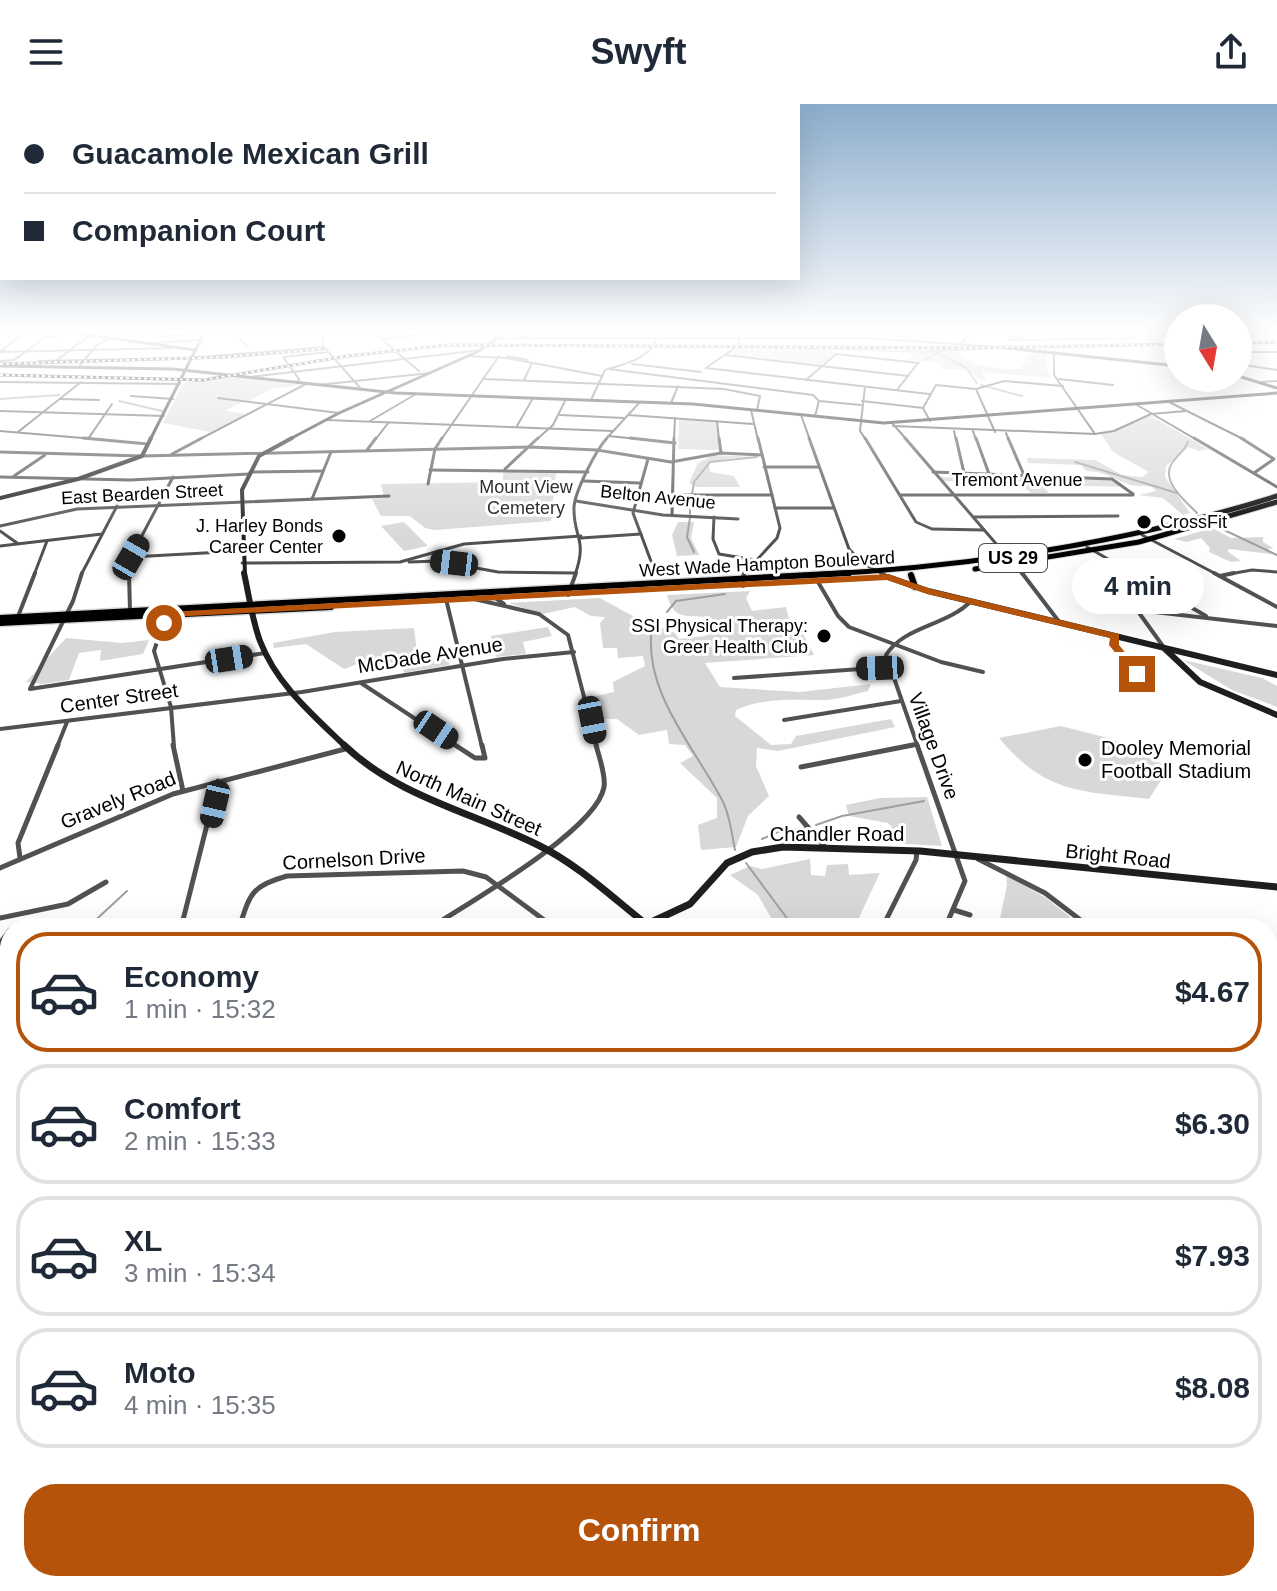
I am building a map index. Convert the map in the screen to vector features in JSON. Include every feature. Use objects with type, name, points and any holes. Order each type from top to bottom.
[{"type":"main road","points":[[0,498],[78,479],[142,456],[171,402]]},
{"type":"main road","name":"North Main Street","points":[[362,402],[262,454],[250,473],[240,503],[241,551],[251,608],[265,653],[290,693],[368,768],[401,787],[549,850],[638,918]]},
{"type":"main road","points":[[652,402],[892,424],[1165,402]]},
{"type":"main road","name":"West Wade Hampton Boulevard","points":[[446,598],[497,598],[743,583],[1011,561],[1169,529],[1277,496]]},
{"type":"main road","name":"West Wade Hampton Boulevard","points":[[743,583],[818,582],[911,575],[1095,551],[1178,533],[1277,502]]},
{"type":"main road","points":[[1169,529],[1178,533]]},
{"type":"main road","points":[[911,575],[910,580],[915,587]]},
{"type":"main road","points":[[888,577],[915,587],[1277,675]]},
{"type":"main road","name":"West Wade Hampton Boulevard","points":[[251,608],[488,593],[569,592]]},
{"type":"main road","name":"US 29","points":[[0,620],[251,608]]},
{"type":"main road","points":[[1165,649],[1176,663],[1195,677],[1231,697],[1277,715]]},
{"type":"main road","name":"Chandler Road","points":[[664,918],[690,904],[721,867],[742,855],[770,848],[825,847],[956,855]]},
{"type":"main road","name":"Bright Road","points":[[956,855],[1277,887]]},
{"type":"street","points":[[17,433],[55,402]]},
{"type":"street","points":[[254,402],[339,413]]},
{"type":"street","points":[[167,456],[270,402]]},
{"type":"street","points":[[369,422],[402,402]]},
{"type":"street","points":[[428,484],[435,449],[467,402]]},
{"type":"street","points":[[517,426],[530,402]]},
{"type":"street","points":[[505,469],[550,427],[560,415],[565,402]]},
{"type":"street","points":[[569,592],[582,555],[574,509],[576,501],[597,450],[640,402]]},
{"type":"street","points":[[757,410],[759,402]]},
{"type":"street","points":[[815,416],[819,402]]},
{"type":"street","points":[[848,402],[923,408]]},
{"type":"street","points":[[923,408],[925,402]]},
{"type":"street","points":[[982,402],[995,432]]},
{"type":"street","points":[[1075,402],[1095,434]]},
{"type":"street","points":[[1170,402],[1274,459],[1254,473]]},
{"type":"street","points":[[861,403],[860,433],[921,526],[984,530]]},
{"type":"street","points":[[88,439],[112,404]]},
{"type":"street","points":[[1137,405],[1277,487]]},
{"type":"street","points":[[923,408],[930,421]]},
{"type":"street","points":[[743,583],[756,560],[778,536],[780,524],[751,410]]},
{"type":"street","points":[[0,411],[164,416]]},
{"type":"street","points":[[892,424],[954,431],[1095,434],[1114,431],[1152,414],[1186,411]]},
{"type":"street","points":[[560,415],[753,424]]},
{"type":"street","points":[[801,415],[849,549],[878,573],[888,577]]},
{"type":"street","points":[[672,515],[675,418]]},
{"type":"street","points":[[326,420],[613,431]]},
{"type":"street","points":[[717,421],[721,453]]},
{"type":"street","points":[[367,451],[389,422]]},
{"type":"street","points":[[892,424],[1011,561],[1060,623]]},
{"type":"street","points":[[1063,427],[1067,434]]},
{"type":"street","points":[[0,431],[148,444]]},
{"type":"street","points":[[954,431],[964,473]]},
{"type":"street","points":[[973,431],[989,474]]},
{"type":"street","points":[[932,472],[1024,475],[1006,433]]},
{"type":"street","points":[[608,436],[675,443]]},
{"type":"street","points":[[0,452],[167,456],[530,447],[597,450],[674,461],[721,453],[762,455]]},
{"type":"street","points":[[312,499],[331,452]]},
{"type":"street","points":[[13,477],[46,453]]},
{"type":"street","points":[[648,459],[633,510],[655,572]]},
{"type":"street","points":[[764,467],[819,467]]},
{"type":"street","points":[[430,470],[588,472]]},
{"type":"street","points":[[0,477],[78,479],[323,471]]},
{"type":"street","name":"Tremont Avenue","points":[[901,495],[1133,495],[1112,479],[1024,475]]},
{"type":"street","points":[[129,614],[131,557],[155,506],[174,476]]},
{"type":"street","points":[[584,481],[640,483]]},
{"type":"street","points":[[674,495],[772,495]]},
{"type":"street","name":"East Bearden Street","points":[[0,528],[71,510],[117,506],[389,496]]},
{"type":"street","name":"Belton Avenue","points":[[576,501],[672,515],[738,519]]},
{"type":"street","points":[[117,506],[85,562],[65,617],[30,689],[265,653]]},
{"type":"street","points":[[775,508],[834,508]]},
{"type":"street","points":[[973,517],[1118,516]]},
{"type":"street","points":[[714,517],[713,539],[719,554],[756,560]]},
{"type":"street","points":[[0,528],[18,544]]},
{"type":"street","points":[[0,546],[103,534]]},
{"type":"street","points":[[400,562],[464,544],[641,534]]},
{"type":"street","points":[[1142,535],[1277,607]]},
{"type":"street","points":[[16,620],[47,541]]},
{"type":"street","points":[[1087,547],[1210,618]]},
{"type":"street","points":[[131,557],[241,551]]},
{"type":"street","points":[[242,563],[438,561],[495,572],[575,573]]},
{"type":"street","points":[[1220,576],[1252,570],[1277,572]]},
{"type":"street","points":[[818,582],[843,622],[892,645],[983,672]]},
{"type":"street","points":[[488,593],[505,605]]},
{"type":"street","points":[[361,683],[482,760],[485,756],[446,598]]},
{"type":"street","points":[[445,918],[549,850],[591,812],[604,787],[568,635],[539,614],[474,599]]},
{"type":"street","points":[[892,645],[952,620],[971,601]]},
{"type":"street","points":[[167,612],[154,647],[158,670],[171,707],[173,746],[183,791]]},
{"type":"street","points":[[1165,649],[1136,612],[1277,626]]},
{"type":"street","points":[[1115,637],[1114,645],[1137,674]]},
{"type":"street","name":"Village Drive","points":[[892,645],[886,655],[889,667],[965,884],[950,918]]},
{"type":"street","name":"McDade Avenue","points":[[290,693],[574,652]]},
{"type":"street","points":[[734,678],[889,667]]},
{"type":"street","name":"Center Street","points":[[0,729],[290,693]]},
{"type":"street","points":[[784,720],[901,701]]},
{"type":"street","points":[[20,858],[18,843],[67,722]]},
{"type":"street","points":[[801,767],[917,744]]},
{"type":"street","name":"Gravely Road","points":[[0,868],[183,791],[345,749]]},
{"type":"street","points":[[184,918],[218,781]]},
{"type":"street","points":[[799,817],[825,847]]},
{"type":"street","points":[[887,918],[916,860],[917,851]]},
{"type":"street","points":[[978,859],[1045,893],[1078,918]]},
{"type":"street","name":"Cornelson Drive","points":[[242,918],[250,893],[266,882],[287,876],[455,871],[476,874],[541,918]]},
{"type":"street","points":[[0,918],[72,902],[106,882]]},
{"type":"street","points":[[954,910],[970,915]]},
{"type":"green space","points":[[173,402],[241,402],[225,411],[246,414],[210,432],[163,423]]},
{"type":"green space","points":[[1151,416],[1208,449],[1199,451],[1189,447],[1166,466],[1165,477],[1190,513],[1183,515],[1163,498],[1139,495],[1156,491],[1150,487],[1131,485],[1104,474],[1086,471],[1081,465],[1028,463],[1027,458],[1095,460],[1122,475],[1142,477],[1149,472],[1113,452],[1101,434]]},
{"type":"green space","points":[[679,419],[716,421],[719,450],[678,449]]},
{"type":"green space","points":[[713,455],[758,457],[709,463],[710,472],[734,476],[740,487],[696,487],[689,483],[698,463]]},
{"type":"green space","name":"Mount View Cemetery","points":[[507,470],[556,472],[551,521],[435,530],[425,528],[410,516],[381,516],[372,499],[384,498],[381,484],[503,482],[503,474]]},
{"type":"green space","points":[[960,473],[1112,479],[1125,487],[1044,485],[1048,493],[1031,493],[1021,484],[943,481],[940,477],[962,478]]},
{"type":"green space","points":[[404,522],[428,546],[404,551],[381,526]]},
{"type":"green space","points":[[678,522],[694,522],[691,538],[699,555],[677,556],[672,535]]},
{"type":"green space","points":[[1212,528],[1231,538],[1263,537],[1263,542],[1273,548],[1267,550],[1277,555],[1230,549],[1227,551],[1241,561],[1231,562],[1209,552],[1210,548],[1201,538],[1187,542],[1174,539]]},
{"type":"green space","points":[[750,591],[746,598],[752,611],[786,607],[791,627],[800,628],[814,655],[705,663],[720,687],[800,692],[871,684],[868,691],[835,699],[758,703],[736,710],[735,716],[771,745],[791,744],[796,736],[891,719],[895,727],[778,751],[757,748],[756,766],[769,796],[748,816],[736,847],[701,850],[698,825],[717,818],[717,798],[680,763],[693,756],[685,745],[669,744],[667,730],[639,735],[617,719],[601,719],[596,696],[614,692],[613,682],[645,666],[643,656],[618,658],[617,648],[603,648],[600,623],[605,617],[591,616],[575,607],[543,614],[508,603],[600,598],[638,619],[675,633],[679,639],[705,636],[716,620],[680,614],[670,605],[667,595]]},
{"type":"green space","points":[[548,627],[552,636],[523,642],[526,654],[496,657],[491,636]]},
{"type":"green space","points":[[414,628],[418,659],[449,657],[449,665],[404,673],[400,661],[375,666],[371,659],[344,669],[306,644],[274,648],[273,643],[335,632]]},
{"type":"green space","points":[[66,638],[122,643],[149,640],[143,654],[100,661],[101,650],[79,653],[69,680],[43,684],[26,682]]},
{"type":"green space","points":[[1183,660],[1262,678],[1277,686],[1277,707],[1232,690]]},
{"type":"green space","name":"Dooley Memorial Football Stadium","points":[[1061,726],[1112,739],[1169,768],[1149,799],[1084,791],[1049,780],[1016,756],[999,738]]},
{"type":"green space","points":[[927,797],[942,846],[871,842],[887,835],[892,827],[888,823],[849,816],[846,805],[880,798]]},
{"type":"green space","points":[[810,859],[811,875],[825,876],[827,865],[848,864],[849,875],[880,873],[859,918],[771,918],[758,895],[730,875],[750,866],[762,869]]},
{"type":"green space","points":[[1006,874],[1046,898],[1071,918],[1000,918],[1007,885]]},
{"type":"waterway","points":[[125,402],[162,411]]},
{"type":"waterway","points":[[1188,442],[1172,463],[1169,477],[1176,491],[1197,513]]},
{"type":"waterway","points":[[692,494],[694,482],[710,462],[757,457]]},
{"type":"waterway","points":[[1075,462],[1177,493]]},
{"type":"waterway","points":[[690,506],[690,514]]},
{"type":"waterway","points":[[690,518],[687,537],[694,552]]},
{"type":"waterway","points":[[1222,529],[1277,555]]},
{"type":"waterway","points":[[667,612],[676,601],[725,594]]},
{"type":"waterway","points":[[657,622],[652,626],[651,650],[655,674],[673,718],[723,802],[735,850]]},
{"type":"waterway","points":[[816,825],[842,816],[924,801]]},
{"type":"waterway","points":[[762,839],[780,831],[805,828]]},
{"type":"waterway","points":[[746,863],[787,918]]},
{"type":"waterway","points":[[98,918],[127,891]]},
{"type":"place","name":"CrossFit","points":[[1144,522]]},
{"type":"place","name":"J. Harley Bonds Career Center","points":[[339,536]]},
{"type":"place","name":"SSI Physical Therapy: Greer Health Club","points":[[824,636]]},
{"type":"place","name":"Dooley Memorial Football Stadium","points":[[1085,760]]},
{"type":"route","points":[[164,623],[166,615],[888,577],[927,591],[1115,637],[1114,645],[1137,674]]}]
